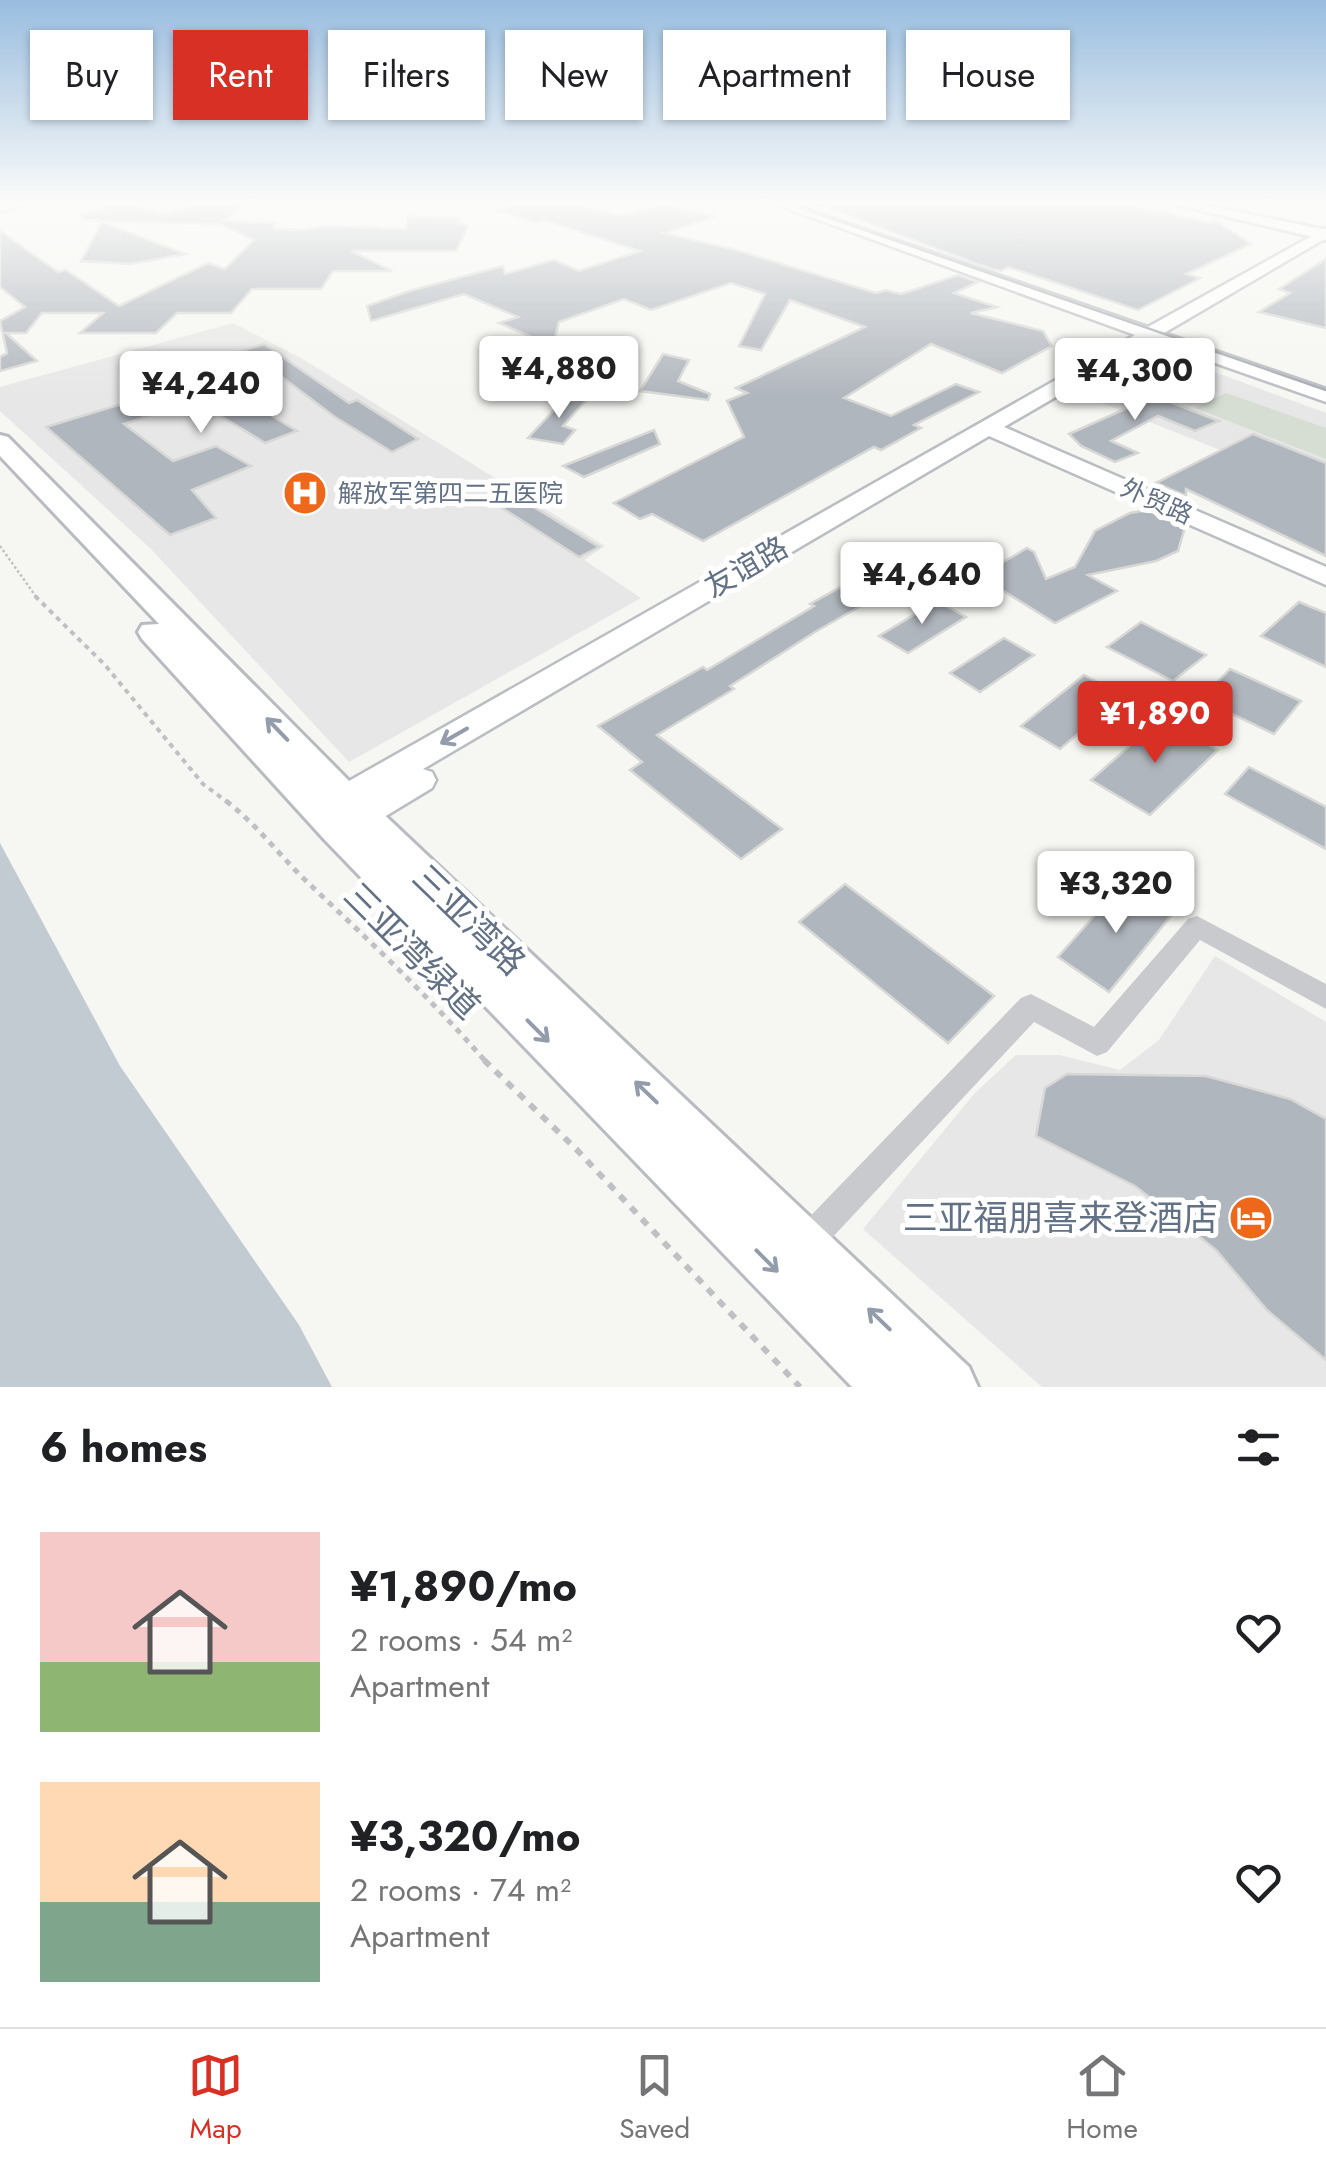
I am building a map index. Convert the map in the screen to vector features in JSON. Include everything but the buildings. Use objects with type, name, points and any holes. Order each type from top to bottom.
[{"type":"main road","points":[[961,268],[1326,396]]},
{"type":"main road","name":"友谊路","points":[[341,814],[1271,268]]},
{"type":"main road","name":"外贸路","points":[[995,431],[1326,577]]},
{"type":"main road","name":"三亚湾路","points":[[0,442],[341,814],[804,1245],[949,1387]]},
{"type":"main road","name":"三亚湾路","points":[[0,468],[341,814],[892,1387]]},
{"type":"street","points":[[804,1245],[1031,1006],[1098,1043],[1198,926],[1326,996]]},
{"type":"path","name":"三亚湾绿道","points":[[0,546],[31,592],[105,665],[146,720],[203,784],[250,818],[283,858],[444,1014],[800,1387]]},
{"type":"shaded area","name":"解放军第四二五医院","points":[[233,323],[301,358],[605,546],[584,560],[641,598],[349,762],[150,548],[0,411],[0,387]]},
{"type":"shaded area","points":[[1182,360],[1326,413],[1326,492],[1094,400]]},
{"type":"shaded area","points":[[1226,393],[1326,428],[1326,459],[1195,408]]},
{"type":"shaded area","points":[[0,843],[120,1066],[299,1325],[332,1387],[0,1387]]},
{"type":"shaded area","name":"三亚福朋喜来登酒店","points":[[1215,956],[1326,1022],[1326,1387],[1042,1387],[863,1229],[974,1094],[1016,1055],[1059,1055],[1120,1070],[1159,1040]]},
{"type":"tram line","points":[[974,268],[1326,390]]},
{"type":"place","name":"解放军第四二五医院","points":[[305,493]]},
{"type":"place","name":"三亚福朋喜来登酒店","points":[[1251,1218]]}]
